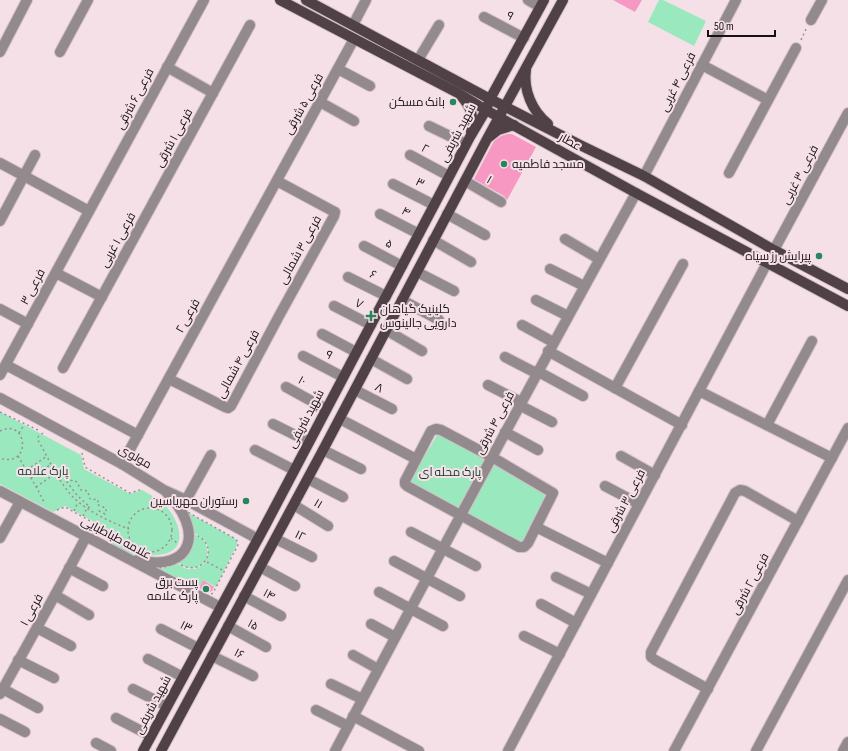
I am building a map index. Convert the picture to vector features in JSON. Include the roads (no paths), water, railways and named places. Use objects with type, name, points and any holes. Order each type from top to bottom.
[{"type":"main road","name":"عطار","points":[[280,0],[354,39],[459,88],[505,106],[644,176],[774,250],[848,289]]},
{"type":"main road","name":"عطار","points":[[306,0],[418,60],[459,88],[486,110],[636,193],[848,306]]},
{"type":"main road","points":[[161,751],[330,438],[486,139],[563,0]]},
{"type":"main road","name":"شهید شریفی","points":[[143,751],[258,539],[542,3]]},
{"type":"main road","points":[[526,34],[542,37]]},
{"type":"main road","points":[[526,66],[525,77],[529,98],[540,118],[549,126],[580,145]]},
{"type":"main road","points":[[468,141],[473,121],[471,111],[459,88],[484,88],[492,86],[503,75]]},
{"type":"main road","points":[[486,139],[498,130],[514,125]]},
{"type":"main road","points":[[700,227],[709,212]]},
{"type":"main road","points":[[315,430],[330,438]]},
{"type":"street","points":[[0,52],[27,0]]},
{"type":"street","points":[[60,52],[88,0]]},
{"type":"street","name":"فرعی ۶ شرقی","points":[[89,211],[204,0]]},
{"type":"street","points":[[353,25],[366,0]]},
{"type":"street","points":[[528,0],[542,3]]},
{"type":"street","name":"فرعی ۴ غربی","points":[[644,176],[736,0]]},
{"type":"street","points":[[811,20],[822,0]]},
{"type":"street","name":"۹","points":[[484,17],[526,34]]},
{"type":"street","points":[[167,67],[213,93],[250,25]]},
{"type":"street","points":[[418,60],[439,25]]},
{"type":"street","points":[[0,29],[10,34]]},
{"type":"street","name":"فرعی ۵ شرقی","points":[[277,181],[354,39]]},
{"type":"street","points":[[729,173],[796,48]]},
{"type":"street","points":[[702,65],[768,100]]},
{"type":"street","points":[[338,69],[370,86]]},
{"type":"street","name":"فرعی ۱ شرقی","points":[[158,195],[213,93]]},
{"type":"street","points":[[320,102],[354,121]]},
{"type":"street","name":"فرعی ۳ غربی","points":[[774,250],[848,112]]},
{"type":"street","points":[[429,126],[468,141]]},
{"type":"street","points":[[0,221],[35,155]]},
{"type":"street","name":"۲","points":[[410,155],[450,176]]},
{"type":"street","points":[[0,163],[89,211]]},
{"type":"street","name":"۱","points":[[465,180],[501,202]]},
{"type":"street","name":"فرعی ۳ شمالی","points":[[277,181],[335,212],[279,316]]},
{"type":"street","name":"فرعی ۲","points":[[122,464],[277,181]]},
{"type":"street","name":"۳","points":[[393,184],[434,205]]},
{"type":"street","name":"فرعی ۴ شرقی","points":[[335,751],[548,351],[636,193]]},
{"type":"street","name":"فرعی ۱ غربی","points":[[102,297],[158,195]]},
{"type":"street","name":"فرعی ۳","points":[[0,375],[89,211]]},
{"type":"street","name":"۴","points":[[380,214],[419,234]]},
{"type":"street","points":[[447,214],[485,235]]},
{"type":"street","points":[[433,240],[471,262]]},
{"type":"street","points":[[565,240],[599,259]]},
{"type":"street","name":"۵","points":[[364,246],[402,266]]},
{"type":"street","name":"فرعی ۳ شرقی","points":[[508,751],[767,263]]},
{"type":"street","points":[[615,388],[684,264]]},
{"type":"street","points":[[550,269],[584,286]]},
{"type":"street","points":[[417,272],[454,291]]},
{"type":"street","points":[[56,273],[102,297],[64,368]]},
{"type":"street","name":"۶","points":[[348,277],[386,296]]},
{"type":"street","points":[[402,300],[439,320]]},
{"type":"street","points":[[536,300],[568,316]]},
{"type":"street","name":"۷","points":[[334,306],[371,325]]},
{"type":"street","points":[[0,309],[28,324]]},
{"type":"street","name":"فرعی ۴ شمالی","points":[[169,379],[228,408],[231,406],[279,316]]},
{"type":"street","points":[[522,325],[553,342]]},
{"type":"street","points":[[386,330],[422,351]]},
{"type":"street","points":[[322,334],[356,352]]},
{"type":"street","points":[[767,425],[812,341]]},
{"type":"street","points":[[548,351],[682,424]]},
{"type":"street","name":"۹","points":[[303,356],[343,377]]},
{"type":"street","points":[[505,357],[583,396]]},
{"type":"street","points":[[371,359],[407,378]]},
{"type":"street","points":[[6,365],[138,435]]},
{"type":"street","points":[[488,385],[552,422]]},
{"type":"street","name":"۱۰","points":[[286,387],[326,409]]},
{"type":"street","name":"۸","points":[[355,390],[392,408]]},
{"type":"street","points":[[700,391],[832,458]]},
{"type":"street","name":"مولوی","points":[[0,398],[122,464],[163,489],[258,539]]},
{"type":"street","points":[[340,419],[416,459]]},
{"type":"street","points":[[273,424],[309,442]]},
{"type":"street","name":"فرعی ۲ شرقی","points":[[674,751],[848,428]]},
{"type":"street","points":[[436,429],[441,430],[492,457],[553,494],[528,543],[524,547],[519,547],[405,484],[405,481],[431,431],[436,429]]},
{"type":"street","points":[[505,432],[538,450]]},
{"type":"street","points":[[255,450],[294,470]]},
{"type":"street","points":[[323,450],[361,469]]},
{"type":"street","points":[[186,500],[211,456]]},
{"type":"street","points":[[621,456],[655,475]]},
{"type":"street","points":[[308,479],[343,497]]},
{"type":"street","points":[[605,486],[639,504]]},
{"type":"street","points":[[125,558],[145,562],[164,562],[169,561],[181,554],[186,547],[189,540],[187,524],[176,503],[163,489]]},
{"type":"street","points":[[708,689],[651,658],[651,652],[735,493],[740,490],[745,491],[798,521]]},
{"type":"street","name":"علامه طباطبایی","points":[[0,492],[220,607]]},
{"type":"street","points":[[0,538],[20,502]]},
{"type":"street","name":"۱۱","points":[[294,505],[328,526]]},
{"type":"street","points":[[536,526],[608,563]]},
{"type":"street","points":[[411,532],[476,566]]},
{"type":"street","name":"فرعی ۱","points":[[1,691],[86,537]]},
{"type":"street","name":"۱۲","points":[[276,539],[312,557]]},
{"type":"street","points":[[394,561],[460,596]]},
{"type":"street","points":[[260,567],[295,586]]},
{"type":"street","points":[[69,568],[103,586]]},
{"type":"street","points":[[556,577],[591,594]]},
{"type":"street","points":[[756,751],[848,580]]},
{"type":"street","points":[[378,592],[443,626]]},
{"type":"street","points":[[55,595],[89,615]]},
{"type":"street","name":"۱۴","points":[[244,596],[281,616]]},
{"type":"street","points":[[541,604],[576,623]]},
{"type":"street","points":[[371,624],[395,637]]},
{"type":"street","name":"۱۵","points":[[228,626],[266,647]]},
{"type":"street","points":[[37,628],[71,646]]},
{"type":"street","name":"۱۳","points":[[161,629],[198,648]]},
{"type":"street","points":[[524,636],[560,654]]},
{"type":"street","points":[[353,655],[378,669]]},
{"type":"street","name":"۱۶","points":[[212,656],[253,676]]},
{"type":"street","points":[[148,659],[183,677]]},
{"type":"street","points":[[18,660],[54,678]]},
{"type":"street","points":[[331,684],[362,699]]},
{"type":"street","points":[[133,689],[167,706]]},
{"type":"street","points":[[1,691],[38,708]]},
{"type":"street","points":[[316,710],[350,721],[419,751]]},
{"type":"street","points":[[116,718],[151,736]]},
{"type":"street","points":[[0,719],[25,732]]},
{"type":"street","points":[[843,751],[848,742]]},
{"type":"street","points":[[96,743],[111,751]]},
{"type":"place","name":"بانک مسکن","points":[[453,102]]},
{"type":"place","name":"مسجد فاطمیه","points":[[504,164]]},
{"type":"place","name":"پیرایش رز سیاه","points":[[819,256]]},
{"type":"place","name":"کلینیک گیاهان دارویی جالینوس","points":[[371,316]]},
{"type":"place","name":"رستوران مهریاسین","points":[[246,501]]},
{"type":"place","name":"پست برق پارک علامه","points":[[206,589]]},
{"type":"park label","name":"پارک علامه","points":[[43,471]]},
{"type":"park label","name":"پارک محله ای","points":[[450,472]]}]
